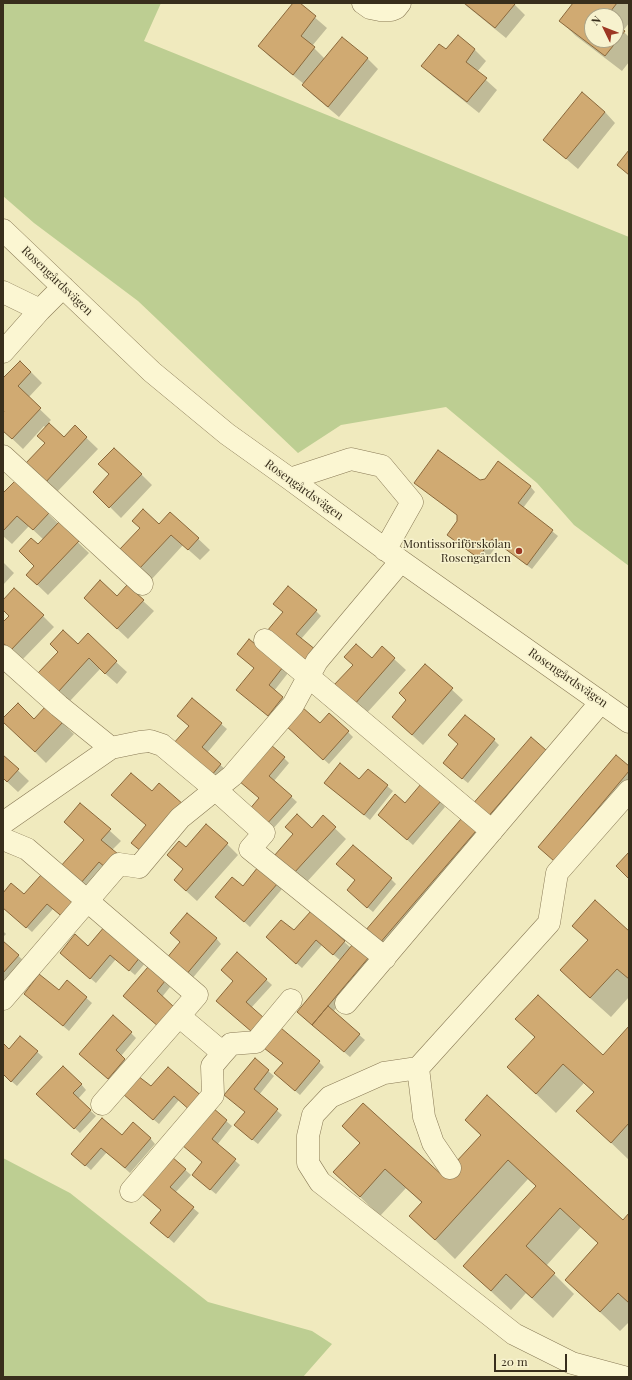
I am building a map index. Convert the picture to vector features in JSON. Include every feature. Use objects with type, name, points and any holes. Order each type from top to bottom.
[{"type":"street","points":[[363,3],[370,8],[391,10],[396,8],[400,3]]},
{"type":"street","name":"Rosengårdsvägen","points":[[3,230],[152,372],[227,434],[393,556],[629,722]]},
{"type":"street","points":[[3,352],[40,310],[63,287]]},
{"type":"street","points":[[3,292],[40,310]]},
{"type":"street","points":[[3,456],[142,584]]},
{"type":"street","points":[[3,999],[119,864],[139,867],[180,818],[195,804],[216,790],[232,776],[293,705],[317,661],[393,556],[412,502],[382,466],[351,459],[290,479]]},
{"type":"street","points":[[265,640],[492,831]]},
{"type":"street","points":[[3,656],[59,706],[111,748]]},
{"type":"street","points":[[346,1003],[601,702]]},
{"type":"street","points":[[3,823],[111,748],[150,741],[162,745],[216,790],[264,833],[250,849],[385,958]]},
{"type":"street","points":[[624,1377],[572,1363],[514,1334],[320,1182],[308,1163],[308,1136],[313,1115],[330,1097],[384,1073],[418,1068],[549,923],[557,873],[629,791]]},
{"type":"street","points":[[3,839],[27,849],[197,995],[102,1104]]},
{"type":"street","points":[[131,1191],[213,1095],[212,1066],[231,1044],[256,1042],[291,1000]]},
{"type":"street","points":[[179,1016],[223,1053]]},
{"type":"street","points":[[418,1068],[424,1118],[433,1143],[450,1168]]},
{"type":"green space","points":[[3,3],[161,3],[144,41],[629,237],[629,566],[574,525],[537,483],[446,407],[341,425],[298,453],[138,301],[34,223],[3,196]]},
{"type":"green space","points":[[3,1158],[70,1193],[208,1302],[312,1331],[332,1344],[303,1377],[3,1377]]},
{"type":"building","points":[[293,3],[300,3],[316,16],[301,36],[315,47],[293,75],[258,46]]},
{"type":"building","points":[[464,3],[514,3],[515,4],[495,28]]},
{"type":"building","points":[[573,3],[617,3],[613,8],[584,8],[584,40],[559,21]]},
{"type":"building","points":[[458,35],[475,49],[466,62],[487,78],[467,102],[421,66],[439,44],[446,49]]},
{"type":"building","points":[[342,37],[368,58],[328,107],[302,85]]},
{"type":"building","points":[[594,48],[611,48],[605,56]]},
{"type":"building","points":[[582,92],[605,112],[566,159],[543,140]]},
{"type":"building","points":[[629,150],[629,175],[617,165]]},
{"type":"building","points":[[20,361],[31,372],[18,386],[41,408],[12,439],[3,431],[3,378]]},
{"type":"building","points":[[49,423],[64,437],[75,425],[87,437],[45,483],[25,464],[45,443],[37,436]]},
{"type":"building","points":[[114,448],[142,474],[109,508],[93,492],[109,474],[98,464]]},
{"type":"building","points":[[438,450],[480,480],[485,479],[498,461],[531,486],[518,503],[553,530],[527,565],[492,539],[478,558],[447,535],[457,521],[457,515],[414,483]]},
{"type":"building","points":[[15,481],[49,513],[33,530],[17,516],[3,531],[3,493]]},
{"type":"building","points":[[143,509],[159,524],[170,512],[199,538],[188,550],[171,535],[139,569],[119,550],[140,528],[132,521]]},
{"type":"building","points":[[59,522],[79,541],[37,585],[26,575],[34,566],[19,551],[31,538],[38,544]]},
{"type":"building","points":[[100,580],[117,596],[127,585],[144,600],[117,629],[84,598]]},
{"type":"building","points":[[288,586],[317,610],[296,634],[316,650],[305,663],[267,631],[283,612],[273,604]]},
{"type":"building","points":[[14,588],[44,615],[11,650],[3,643],[3,622],[9,616],[3,610],[3,600]]},
{"type":"building","points":[[63,630],[78,644],[88,633],[117,661],[105,674],[89,658],[58,692],[38,673],[58,652],[50,644]]},
{"type":"building","points":[[249,639],[283,667],[269,685],[283,697],[268,716],[236,690],[254,668],[237,654]]},
{"type":"building","points":[[356,644],[372,658],[382,646],[395,658],[354,705],[333,686],[353,665],[344,657]]},
{"type":"building","points":[[425,664],[453,688],[412,735],[392,717],[406,700],[399,693]]},
{"type":"building","points":[[192,698],[222,723],[202,747],[221,764],[211,776],[173,744],[189,726],[177,716]]},
{"type":"building","points":[[18,703],[34,719],[46,706],[63,722],[35,752],[3,722],[3,718]]},
{"type":"building","points":[[302,707],[320,723],[329,713],[349,731],[323,760],[285,725]]},
{"type":"building","points":[[465,715],[495,739],[462,779],[443,763],[458,744],[448,735]]},
{"type":"building","points":[[531,737],[546,750],[486,819],[471,806]]},
{"type":"building","points":[[271,745],[285,757],[269,776],[292,796],[265,826],[248,811],[259,798],[239,781]]},
{"type":"building","points":[[3,755],[19,769],[7,782],[3,778]]},
{"type":"building","points":[[616,755],[629,766],[629,771],[554,861],[538,847]]},
{"type":"building","points":[[340,763],[359,779],[368,769],[388,785],[364,815],[324,783]]},
{"type":"building","points":[[131,773],[152,791],[159,783],[184,805],[142,852],[131,843],[146,825],[111,795]]},
{"type":"building","points":[[421,784],[441,801],[407,840],[378,815],[395,794],[405,803]]},
{"type":"building","points":[[80,803],[111,829],[101,840],[118,854],[106,868],[99,862],[80,884],[60,867],[84,840],[64,822]]},
{"type":"building","points":[[297,814],[312,828],[323,815],[336,827],[294,873],[274,856],[293,834],[285,827]]},
{"type":"building","points":[[461,819],[476,831],[379,944],[365,931]]},
{"type":"building","points":[[206,824],[228,843],[186,891],[174,880],[183,869],[167,855],[179,841],[186,847]]},
{"type":"building","points":[[353,845],[392,878],[367,908],[347,890],[355,880],[336,864]]},
{"type":"building","points":[[629,852],[629,879],[616,866]]},
{"type":"building","points":[[258,867],[278,883],[244,922],[215,897],[232,877],[243,886]]},
{"type":"building","points":[[41,875],[77,905],[65,919],[47,904],[26,928],[3,908],[3,893],[11,883],[24,894]]},
{"type":"building","points":[[595,900],[629,931],[629,979],[617,969],[590,998],[560,970],[588,940],[572,926]]},
{"type":"building","points":[[311,911],[345,941],[333,955],[316,940],[296,964],[266,937],[281,920],[294,930]]},
{"type":"building","points":[[187,913],[217,938],[185,976],[166,959],[180,942],[170,933]]},
{"type":"building","points":[[105,926],[141,956],[129,971],[110,955],[90,979],[60,953],[75,934],[88,946]]},
{"type":"building","points":[[3,941],[19,955],[3,973]]},
{"type":"building","points":[[353,944],[369,957],[312,1025],[297,1012]]},
{"type":"building","points":[[237,952],[267,979],[246,1002],[264,1018],[252,1032],[216,1001],[233,981],[221,970]]},
{"type":"building","points":[[148,967],[165,981],[157,991],[175,1008],[159,1027],[123,996]]},
{"type":"building","points":[[39,974],[59,990],[67,980],[87,997],[63,1026],[24,994]]},
{"type":"building","points":[[538,995],[603,1055],[629,1026],[629,1123],[611,1143],[576,1111],[594,1092],[563,1064],[536,1094],[507,1067],[535,1037],[515,1019]]},
{"type":"building","points":[[328,1006],[360,1034],[344,1052],[312,1025]]},
{"type":"building","points":[[113,1015],[132,1032],[116,1050],[125,1059],[108,1079],[79,1054]]},
{"type":"building","points":[[281,1028],[320,1061],[295,1091],[274,1073],[283,1063],[264,1048]]},
{"type":"building","points":[[20,1036],[38,1051],[11,1082],[3,1074],[3,1043],[9,1049]]},
{"type":"building","points":[[255,1058],[269,1070],[254,1089],[278,1109],[252,1140],[234,1125],[245,1112],[224,1095]]},
{"type":"building","points":[[63,1066],[82,1084],[73,1093],[91,1110],[74,1129],[36,1094]]},
{"type":"building","points":[[168,1067],[204,1098],[192,1112],[174,1096],[153,1120],[123,1094],[138,1076],[151,1086]]},
{"type":"building","points":[[487,1095],[623,1220],[629,1213],[629,1303],[618,1293],[600,1312],[565,1280],[598,1243],[560,1208],[526,1246],[555,1273],[532,1298],[506,1274],[491,1291],[463,1266],[536,1186],[508,1160],[435,1240],[409,1216],[422,1202],[385,1169],[360,1197],[333,1172],[360,1143],[342,1126],[363,1103],[443,1176],[481,1135],[465,1120]]},
{"type":"building","points":[[213,1108],[227,1120],[212,1139],[236,1159],[210,1190],[192,1175],[202,1162],[182,1145]]},
{"type":"building","points":[[102,1118],[122,1135],[133,1122],[151,1138],[125,1168],[101,1148],[85,1166],[71,1154]]},
{"type":"building","points":[[172,1157],[186,1169],[170,1187],[194,1207],[168,1238],[150,1223],[161,1210],[141,1193]]},
{"type":"place","name":"Montissoriförskolan Rosengården","points":[[519,551]]}]
